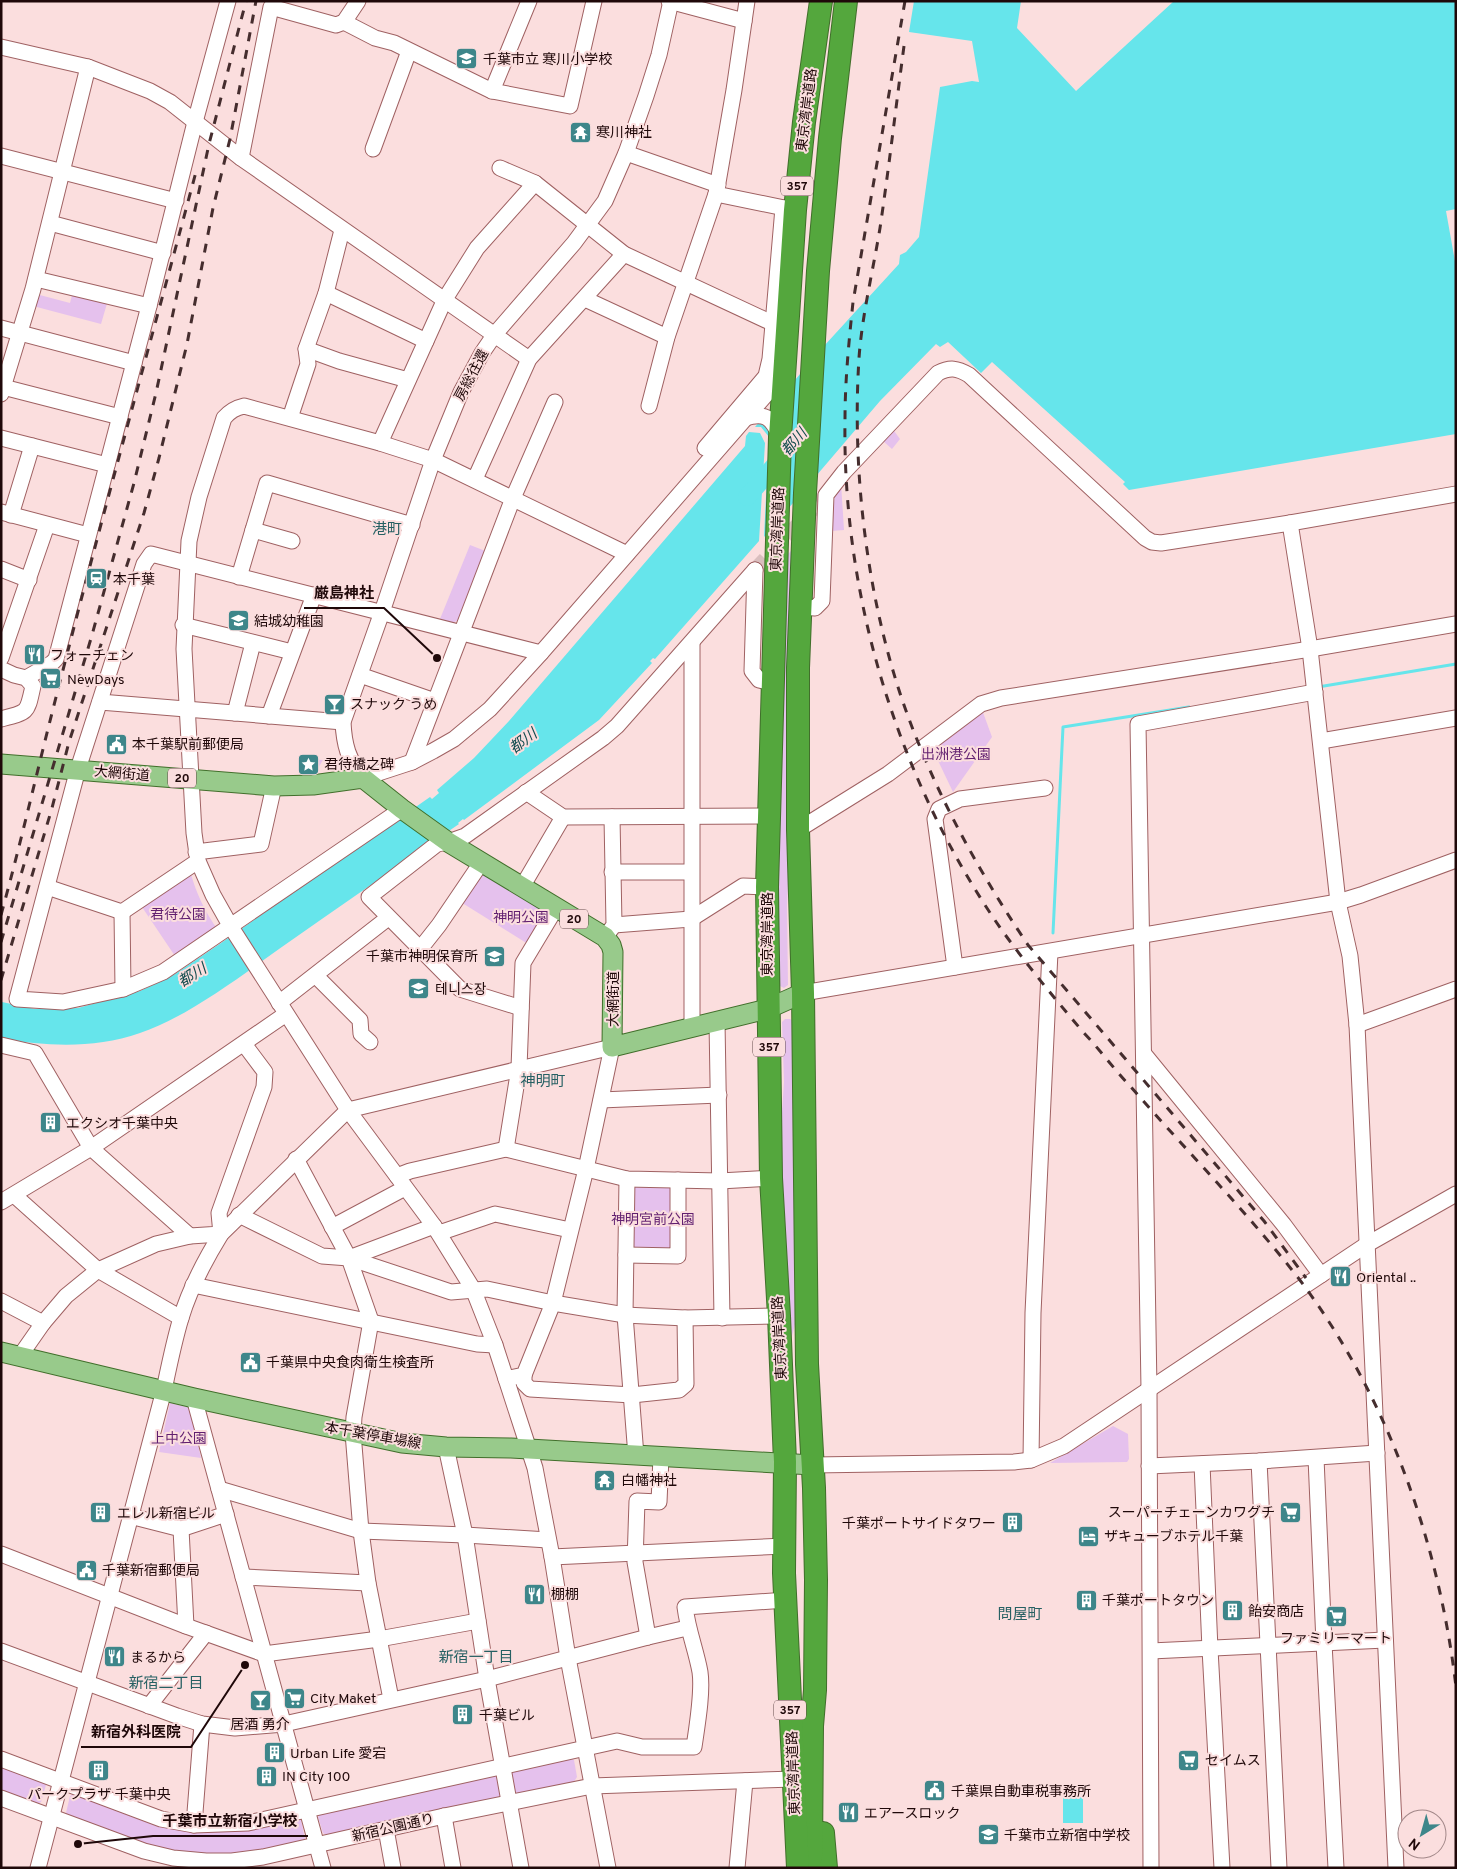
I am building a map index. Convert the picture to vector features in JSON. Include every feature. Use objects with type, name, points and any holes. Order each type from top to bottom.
[{"type":"highway","name":"東京湾岸道路","points":[[798,1868],[794,1818],[794,1779],[784,1573],[785,1462],[771,1178],[767,887],[777,520],[784,382],[789,209],[804,122],[821,1]]},
{"type":"highway","points":[[784,382],[799,355],[801,346],[804,280],[830,45],[841,1]]},
{"type":"highway","name":"東京湾岸道路","points":[[811,1868],[816,1580],[813,1465],[807,1364],[803,993],[798,830],[799,607],[816,494],[813,360],[818,271],[829,148],[846,1]]},
{"type":"highway","name":"357","points":[[815,1690],[820,1726],[823,1840],[826,1868]]},
{"type":"highway","name":"357","points":[[788,1868],[789,1845],[794,1818]]},
{"type":"main road","name":"大網街道","points":[[1,764],[274,786],[313,786],[363,778]]},
{"type":"main road","name":"20","points":[[363,778],[402,809],[481,863],[556,908],[609,931]]},
{"type":"main road","name":"大網街道","points":[[609,931],[613,952],[612,1047],[768,1009],[803,993]]},
{"type":"main road","name":"本千葉停車場線","points":[[1,1352],[194,1398],[402,1443],[446,1447],[785,1462],[813,1465]]},
{"type":"street","points":[[26,678],[48,666],[56,659],[150,306],[195,122],[228,1]]},
{"type":"street","points":[[241,158],[271,6],[336,25],[344,22],[358,1]]},
{"type":"street","points":[[492,91],[530,1]]},
{"type":"street","points":[[344,22],[492,91],[570,106],[594,1]]},
{"type":"street","points":[[670,1],[744,21]]},
{"type":"street","name":"房総往還","points":[[363,778],[350,760],[346,749],[343,722],[433,460],[461,392],[494,334],[588,224],[605,201],[626,153],[659,55],[670,1]]},
{"type":"street","points":[[649,406],[667,337],[717,189],[747,1]]},
{"type":"street","points":[[1,47],[88,67],[150,91],[170,102],[241,158],[529,359]]},
{"type":"street","points":[[373,149],[409,51]]},
{"type":"street","points":[[88,67],[36,279],[2,390],[120,417]]},
{"type":"street","points":[[626,153],[717,189],[789,209],[772,322],[770,359],[766,376],[661,500],[651,527]]},
{"type":"street","points":[[1,156],[176,201]]},
{"type":"street","points":[[500,168],[535,183],[624,254],[772,322]]},
{"type":"street","points":[[380,443],[445,299],[477,248],[535,183]]},
{"type":"street","points":[[50,223],[163,253]]},
{"type":"street","points":[[290,418],[308,364],[306,349],[326,293],[342,230]]},
{"type":"street","points":[[475,479],[529,359],[624,254]]},
{"type":"street","points":[[36,279],[150,306]]},
{"type":"street","points":[[326,293],[426,341]]},
{"type":"street","points":[[585,299],[667,337]]},
{"type":"street","points":[[1,328],[134,363]]},
{"type":"street","points":[[306,349],[339,362],[408,380]]},
{"type":"street","points":[[816,494],[844,472],[938,373],[948,368],[959,369],[969,375],[1145,538],[1152,542],[1161,543],[1290,523],[1456,494]]},
{"type":"street","points":[[363,778],[412,762],[454,739],[490,709],[651,527],[744,418],[784,382]]},
{"type":"street","points":[[412,762],[513,498],[555,402]]},
{"type":"street","points":[[608,1868],[568,1658],[552,1557],[530,1450],[495,1345],[473,1290],[437,1230],[348,1110],[212,895],[197,857],[194,833],[183,625],[189,540],[199,497],[224,418],[228,412],[244,406],[380,443],[433,460],[627,554]]},
{"type":"street","points":[[744,418],[754,415],[768,418],[775,425],[780,437]]},
{"type":"street","points":[[1,438],[107,465]]},
{"type":"street","points":[[32,446],[6,513],[88,535]]},
{"type":"street","points":[[239,577],[267,484],[412,525]]},
{"type":"street","points":[[1290,523],[1310,649],[1338,902],[1350,956],[1357,1025],[1396,1868]]},
{"type":"street","points":[[1,658],[6,629],[29,580],[48,525]]},
{"type":"street","points":[[253,530],[292,541]]},
{"type":"street","points":[[402,809],[164,972],[123,988],[63,1002],[17,999],[78,769],[147,558],[151,554],[541,653]]},
{"type":"street","points":[[1,569],[29,580]]},
{"type":"street","points":[[521,1008],[460,989],[388,918],[369,896],[437,844],[465,836],[603,738],[617,726],[755,570],[752,671],[759,680],[772,683]]},
{"type":"street","points":[[269,716],[314,595]]},
{"type":"street","points":[[798,830],[888,774],[981,704],[1001,698],[1456,624]]},
{"type":"street","points":[[183,625],[292,652]]},
{"type":"street","points":[[235,713],[253,643]]},
{"type":"street","points":[[692,643],[692,1028]]},
{"type":"street","points":[[1,669],[26,678],[33,686],[28,708],[23,713],[1,719]]},
{"type":"street","points":[[360,675],[434,701]]},
{"type":"street","points":[[1151,1868],[1149,1466],[1138,724],[1315,688]]},
{"type":"street","points":[[100,702],[343,722]]},
{"type":"street","points":[[1321,742],[1456,718]]},
{"type":"street","points":[[122,912],[197,857],[261,844],[274,786]]},
{"type":"street","points":[[955,967],[935,819],[939,809],[960,799],[1045,788]]},
{"type":"street","points":[[526,792],[563,817],[769,816]]},
{"type":"street","points":[[522,887],[563,817]]},
{"type":"street","points":[[612,817],[609,931],[691,918],[743,886],[767,887]]},
{"type":"street","points":[[803,993],[1338,902],[1456,860]]},
{"type":"street","points":[[420,949],[439,925],[481,863]]},
{"type":"street","points":[[612,872],[691,872]]},
{"type":"street","points":[[47,887],[122,912]]},
{"type":"street","points":[[506,1149],[519,1068],[523,963],[556,908]]},
{"type":"street","points":[[122,912],[123,988]]},
{"type":"street","points":[[181,1318],[98,1270],[7,1198],[92,1148],[244,1044],[316,976],[388,918]]},
{"type":"street","points":[[1031,1460],[1033,1313],[1050,952]]},
{"type":"street","points":[[316,976],[360,1020],[361,1034],[370,1042]]},
{"type":"street","points":[[1357,1025],[1456,989]]},
{"type":"street","points":[[717,1022],[722,1318]]},
{"type":"street","points":[[221,1234],[219,1213],[264,1087],[265,1072],[244,1044]]},
{"type":"street","points":[[1,1045],[35,1053],[92,1148],[190,1236]]},
{"type":"street","points":[[38,1868],[164,1390],[181,1318],[193,1285],[221,1234],[348,1110],[612,1047],[586,1169],[553,1303],[524,1375],[524,1383],[530,1389],[632,1395],[679,1390],[686,1384],[685,1318]]},
{"type":"street","points":[[1144,1054],[1284,1225],[1321,1275]]},
{"type":"street","points":[[601,1100],[719,1096]]},
{"type":"street","points":[[332,1227],[401,1182],[410,1171],[506,1149],[627,1179],[720,1181],[771,1178]]},
{"type":"street","points":[[296,1159],[349,1258],[371,1321],[354,1416],[353,1433],[361,1531],[368,1583],[391,1699]]},
{"type":"street","points":[[627,1179],[625,1315],[636,1456]]},
{"type":"street","points":[[626,1255],[678,1256],[678,1180]]},
{"type":"street","points":[[813,1465],[948,1462],[993,1464],[1031,1460],[1064,1446],[1366,1245],[1456,1194]]},
{"type":"street","points":[[349,1258],[495,1214],[570,1230]]},
{"type":"street","points":[[239,1215],[322,1256],[349,1258],[451,1292],[487,1290],[625,1315],[685,1318],[779,1316]]},
{"type":"street","points":[[20,1356],[43,1323],[66,1296],[98,1270],[156,1244],[190,1236],[221,1234]]},
{"type":"street","points":[[193,1285],[477,1344],[495,1345]]},
{"type":"street","points":[[1,1301],[43,1323]]},
{"type":"street","points":[[506,1378],[524,1375]]},
{"type":"street","points":[[194,1398],[323,1868]]},
{"type":"street","points":[[446,1447],[464,1534],[487,1679],[522,1868]]},
{"type":"street","points":[[1149,1466],[1316,1458],[1377,1453]]},
{"type":"street","points":[[648,1636],[635,1562],[637,1501],[659,1502],[661,1457]]},
{"type":"street","points":[[1316,1458],[1336,1868]]},
{"type":"street","points":[[1259,1461],[1278,1868]]},
{"type":"street","points":[[1202,1464],[1222,1868]]},
{"type":"street","points":[[219,1489],[361,1531],[464,1534],[548,1540]]},
{"type":"street","points":[[130,1516],[181,1529],[226,1514]]},
{"type":"street","points":[[181,1529],[186,1626]]},
{"type":"street","points":[[552,1557],[785,1546]]},
{"type":"street","points":[[1,1554],[186,1626],[264,1654],[379,1639],[478,1621]]},
{"type":"street","points":[[243,1577],[368,1583]]},
{"type":"street","points":[[1,1759],[161,1819],[194,1825],[248,1823],[617,1741],[642,1747],[694,1746],[698,1716],[700,1673],[688,1628],[685,1607],[786,1600]]},
{"type":"street","points":[[1,1651],[87,1684],[202,1724],[235,1728],[284,1724],[487,1679],[648,1636],[688,1628]]},
{"type":"street","points":[[149,1706],[206,1633]]},
{"type":"street","points":[[1151,1651],[1385,1640]]},
{"type":"street","points":[[194,1825],[202,1724]]},
{"type":"street","name":"新宿公園通り","points":[[1,1798],[144,1851],[173,1858],[206,1861],[263,1862],[317,1844],[592,1786],[794,1779]]},
{"type":"street","points":[[737,1868],[745,1781]]},
{"type":"street","points":[[444,1816],[453,1868]]},
{"type":"street","points":[[386,1829],[393,1868]]},
{"type":"green space","points":[[73,291],[108,300],[101,324],[33,306],[36,294],[70,303]]},
{"type":"green space","points":[[892,428],[900,439],[892,449],[882,440]]},
{"type":"green space","points":[[841,483],[844,530],[831,531],[835,494]]},
{"type":"green space","points":[[470,545],[488,552],[461,618],[453,623],[440,619]]},
{"type":"green space","points":[[792,550],[790,839],[787,906],[788,985],[784,988],[780,986],[777,962],[775,898],[785,557]]},
{"type":"green space","name":"出洲港公園","points":[[981,707],[992,737],[953,792],[932,748]]},
{"type":"green space","points":[[305,759],[323,760],[315,773],[303,773]]},
{"type":"green space","name":"神明公園","points":[[481,870],[543,909],[546,914],[528,944],[459,901]]},
{"type":"green space","name":"君待公園","points":[[190,871],[201,902],[218,930],[177,959],[140,904]]},
{"type":"green space","points":[[785,1019],[790,1019],[794,1022],[796,1321],[790,1343],[780,1141],[784,1082],[782,1022]]},
{"type":"green space","name":"神明宮前公園","points":[[636,1183],[672,1184],[675,1249],[633,1252],[632,1189]]},
{"type":"green space","name":"上中公園","points":[[170,1403],[190,1408],[201,1458],[159,1452]]},
{"type":"green space","points":[[1113,1426],[1128,1434],[1129,1459],[1127,1462],[1050,1463]]},
{"type":"green space","points":[[568,1756],[574,1760],[577,1777],[573,1783],[520,1795],[514,1791],[511,1774],[515,1768]]},
{"type":"green space","points":[[1,1763],[43,1779],[46,1785],[41,1802],[35,1805],[1,1792]]},
{"type":"green space","points":[[493,1773],[499,1777],[502,1794],[498,1800],[330,1837],[323,1833],[318,1817],[322,1811]]},
{"type":"green space","points":[[77,1793],[161,1823],[294,1817],[301,1820],[305,1839],[302,1843],[252,1855],[206,1857],[159,1851],[69,1819],[66,1813],[70,1796]]},
{"type":"water","points":[[914,1],[1021,1],[1017,28],[1076,91],[1174,1],[1456,1],[1456,209],[1446,211],[1456,267],[1456,434],[1129,490],[1123,484],[1125,482],[992,362],[981,373],[948,342],[940,347],[936,344],[880,401],[764,537],[769,437],[761,427],[755,427],[824,346],[899,264],[900,255],[906,252],[919,237],[940,87],[972,81],[979,82],[972,41],[909,32]]},
{"type":"water","points":[[749,432],[760,433],[765,443],[759,541],[655,659],[653,658],[650,661],[652,663],[599,720],[463,819],[459,824],[229,984],[176,1017],[140,1033],[105,1042],[71,1045],[1,1039],[2,1002],[35,1009],[78,1008],[140,991],[155,984],[175,974],[430,797],[432,799],[439,793],[437,790],[474,758],[509,721],[745,446],[746,436]]},
{"type":"water","points":[[1063,1785],[1083,1785],[1083,1823],[1063,1823]]},
{"type":"waterway","name":"都川","points":[[747,497],[783,456]]},
{"type":"waterway","points":[[1318,687],[1456,664]]},
{"type":"waterway","points":[[1053,933],[1063,727],[1189,707]]},
{"type":"tunnel","points":[[755,570],[826,495]]},
{"type":"railway","points":[[1,942],[92,635],[134,483],[156,393],[209,144],[246,1]]},
{"type":"railway","points":[[1,980],[52,808],[69,742],[144,513],[159,458],[187,344],[213,208],[230,139],[256,1]]},
{"type":"railway","points":[[905,1],[853,302],[845,404],[847,487],[854,554],[866,621],[884,686],[906,750],[933,813],[965,872],[1001,929],[1041,982],[1124,1080],[1235,1203],[1296,1275],[1328,1320],[1357,1368],[1382,1418],[1422,1523],[1448,1632],[1456,1687]]},
{"type":"railway","points":[[904,46],[880,228],[863,326],[859,358],[857,406],[861,504],[868,553],[887,651],[901,697],[929,769],[954,821],[982,872],[1028,945],[1264,1221],[1306,1278]]},
{"type":"railway","points":[[1,915],[78,611],[197,168]]},
{"type":"place","name":"千葉市立 寒川小学校","points":[[467,59]]},
{"type":"place","name":"寒川神社","points":[[580,132]]},
{"type":"place","name":"本千葉","points":[[97,579]]},
{"type":"place","name":"結城幼稚園","points":[[238,621]]},
{"type":"place","name":"フォーチェン","points":[[34,655]]},
{"type":"place","name":"厳島神社","points":[[437,658]]},
{"type":"place","name":"NewDays","points":[[51,679]]},
{"type":"place","name":"スナック うめ","points":[[334,704]]},
{"type":"place","name":"本千葉駅前郵便局","points":[[116,744]]},
{"type":"place","name":"君待橋之碑","points":[[308,764]]},
{"type":"place","name":"千葉市神明保育所","points":[[494,956]]},
{"type":"place","name":"테니스장","points":[[419,989]]},
{"type":"place","name":"エクシオ千葉中央","points":[[50,1123]]},
{"type":"place","name":"Oriental ..","points":[[1340,1277]]},
{"type":"place","name":"千葉県中央食肉衛生検査所","points":[[250,1362]]},
{"type":"place","name":"白幡神社","points":[[605,1480]]},
{"type":"place","name":"スーパーチェーンカワグチ","points":[[1291,1512]]},
{"type":"place","name":"エレル新宿ビル","points":[[101,1513]]},
{"type":"place","name":"千葉ポートサイドタワー","points":[[1012,1523]]},
{"type":"place","name":"ザキューブホテル千葉","points":[[1088,1536]]},
{"type":"place","name":"千葉新宿郵便局","points":[[86,1570]]},
{"type":"place","name":"棚棚","points":[[535,1594]]},
{"type":"place","name":"千葉ポートタウン","points":[[1086,1600]]},
{"type":"place","name":"飴安商店","points":[[1232,1611]]},
{"type":"place","name":"ファミリーマート","points":[[1336,1616]]},
{"type":"place","name":"まるから","points":[[114,1657]]},
{"type":"place","name":"新宿外科医院","points":[[245,1665]]},
{"type":"place","name":"City Maket","points":[[294,1698]]},
{"type":"place","name":"居酒 勇介","points":[[260,1701]]},
{"type":"place","name":"千葉ビル","points":[[463,1715]]},
{"type":"place","name":"Urban Life 愛宕","points":[[274,1753]]},
{"type":"place","name":"セイムス","points":[[1189,1760]]},
{"type":"place","name":"パークプラザ 千葉中央","points":[[99,1771]]},
{"type":"place","name":"IN City 100","points":[[266,1776]]},
{"type":"place","name":"千葉県自動車税事務所","points":[[935,1791]]},
{"type":"place","name":"エアースロック","points":[[848,1813]]},
{"type":"place","name":"千葉市立新宿中学校","points":[[988,1835]]},
{"type":"place","name":"千葉市立新宿小学校","points":[[78,1844]]},
{"type":"district","name":"港町","points":[[387,529]]},
{"type":"district","name":"神明町","points":[[543,1081]]},
{"type":"district","name":"問屋町","points":[[1020,1614]]},
{"type":"district","name":"新宿一丁目","points":[[476,1657]]},
{"type":"district","name":"新宿二丁目","points":[[166,1683]]}]
